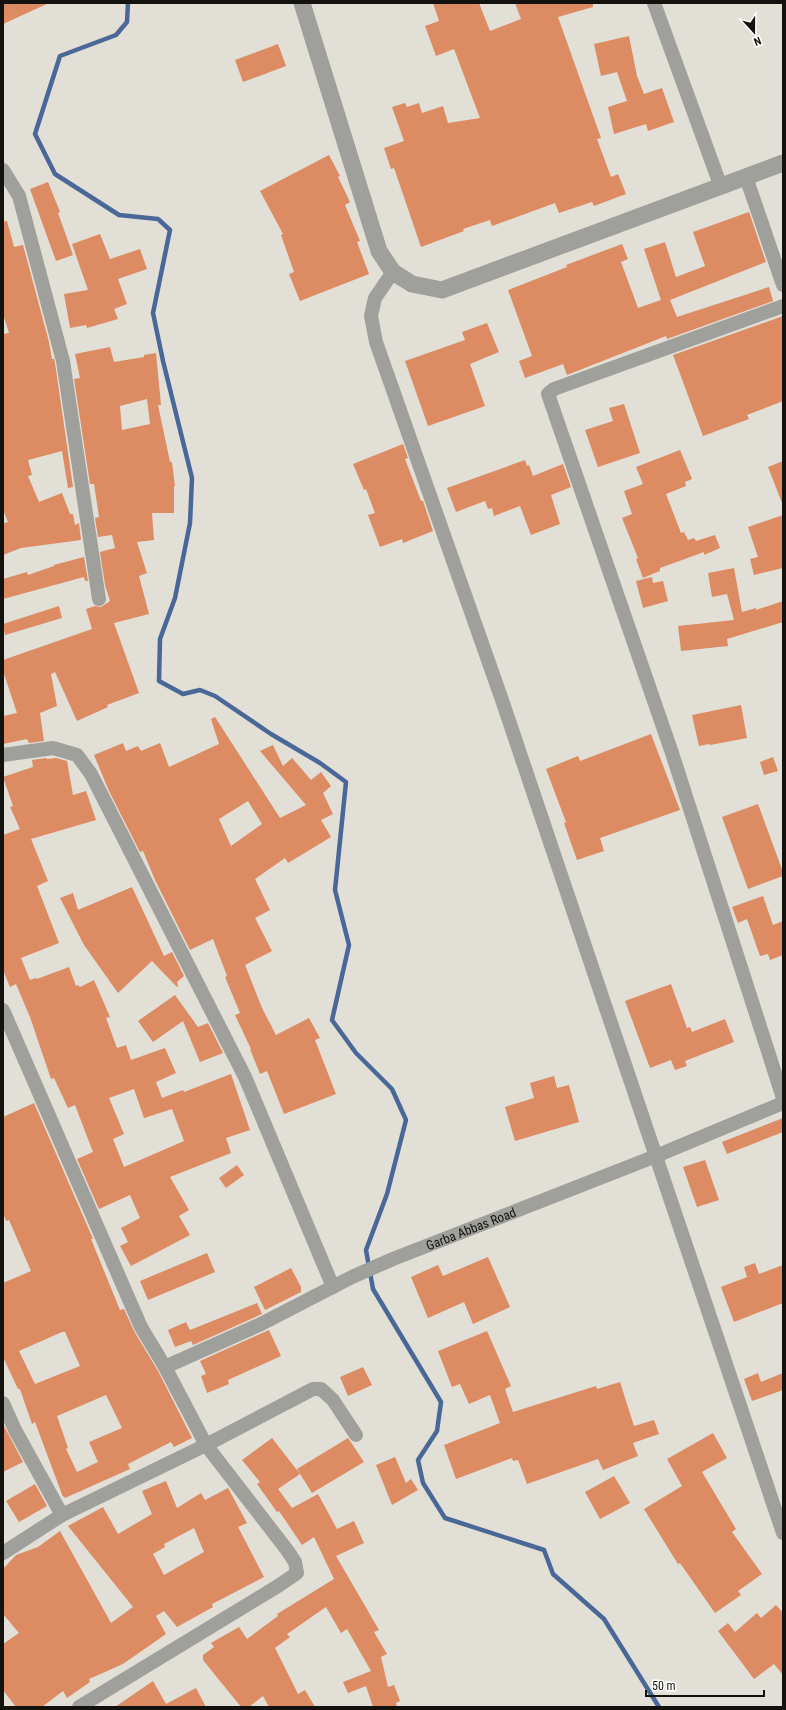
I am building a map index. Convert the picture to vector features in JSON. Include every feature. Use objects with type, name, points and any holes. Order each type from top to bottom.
[{"type":"street","points":[[302,3],[379,251],[393,272],[412,284],[442,290],[783,163]]},
{"type":"street","points":[[654,3],[720,187]]},
{"type":"street","points":[[3,170],[19,196],[63,361],[99,599]]},
{"type":"street","points":[[746,177],[783,285]]},
{"type":"street","points":[[393,272],[375,298],[370,316],[376,342],[505,708],[783,1533]]},
{"type":"street","points":[[783,306],[554,389],[548,394],[672,753],[783,1098]]},
{"type":"street","points":[[3,755],[53,748],[77,755],[91,774],[245,1077],[333,1287]]},
{"type":"street","points":[[4,1015],[141,1327],[165,1367],[206,1445],[287,1550],[295,1562],[297,1573],[79,1707]]},
{"type":"street","name":"Garba Abbas Road","points":[[165,1367],[261,1324],[352,1277],[393,1259],[656,1156],[783,1103]]},
{"type":"street","points":[[3,1553],[62,1515],[206,1445],[313,1389],[321,1389],[333,1400],[356,1435]]},
{"type":"street","points":[[3,1403],[15,1430],[62,1515]]},
{"type":"building","points":[[3,3],[49,3],[3,24]]},
{"type":"building","points":[[433,3],[479,3],[490,31],[521,19],[515,3],[593,3],[593,7],[558,17],[601,138],[597,139],[611,177],[618,174],[626,194],[594,206],[592,202],[559,213],[555,203],[492,226],[490,220],[463,229],[464,231],[421,247],[394,168],[391,169],[384,148],[404,141],[392,107],[405,103],[407,107],[419,103],[422,113],[443,106],[448,123],[480,118],[454,49],[436,56],[425,26],[439,21]]},
{"type":"building","points":[[629,36],[637,76],[644,94],[662,88],[674,122],[648,131],[646,124],[614,134],[608,107],[627,101],[617,72],[601,76],[594,44]]},
{"type":"building","points":[[278,44],[286,66],[243,82],[235,60]]},
{"type":"building","points":[[329,155],[340,176],[338,177],[350,202],[345,205],[360,241],[357,242],[369,274],[300,301],[289,274],[294,272],[281,235],[283,234],[260,191]]},
{"type":"building","points":[[48,182],[60,212],[58,213],[73,255],[56,261],[30,189]]},
{"type":"building","points":[[749,212],[766,262],[670,300],[677,317],[769,287],[773,301],[667,339],[666,336],[567,375],[563,364],[525,378],[519,361],[532,356],[508,290],[567,267],[566,265],[622,244],[628,259],[621,262],[638,308],[661,300],[644,249],[665,242],[676,277],[705,266],[693,232]]},
{"type":"building","points":[[7,221],[14,247],[23,245],[49,342],[52,359],[54,359],[55,363],[73,487],[68,488],[62,451],[28,460],[32,475],[28,476],[39,502],[62,493],[70,514],[73,514],[75,525],[79,523],[81,540],[21,548],[3,555],[3,523],[8,522],[3,510],[3,334],[9,333],[3,314],[3,222]]},
{"type":"building","points":[[100,234],[110,259],[140,249],[147,269],[118,279],[127,304],[114,309],[118,319],[87,328],[86,325],[70,328],[64,294],[88,290],[72,244]]},
{"type":"building","points":[[783,316],[783,401],[747,415],[749,419],[703,436],[673,355]]},
{"type":"building","points":[[487,323],[499,352],[470,364],[485,406],[428,426],[405,361],[465,340],[462,332]]},
{"type":"building","points":[[110,347],[114,362],[144,357],[144,355],[156,353],[161,405],[158,405],[170,462],[172,462],[175,486],[174,513],[152,513],[154,540],[137,542],[147,573],[139,576],[149,614],[114,623],[139,693],[107,705],[108,707],[77,721],[55,672],[51,674],[57,706],[40,713],[44,741],[29,743],[27,739],[3,744],[3,716],[17,713],[3,671],[3,660],[92,629],[86,609],[95,606],[101,607],[110,601],[105,585],[100,552],[115,548],[112,535],[98,537],[95,518],[99,517],[94,484],[90,484],[74,379],[80,378],[75,354]],"holes":[[[147,399],[150,424],[122,430],[120,406]]]},
{"type":"building","points":[[624,404],[640,453],[598,467],[585,430],[613,421],[609,408]]},
{"type":"building","points":[[403,444],[408,458],[405,459],[421,501],[423,501],[433,531],[403,543],[402,539],[380,547],[368,515],[375,513],[366,489],[364,490],[353,464]]},
{"type":"building","points":[[680,450],[692,479],[685,482],[686,486],[666,494],[681,533],[684,532],[688,540],[694,538],[696,541],[715,535],[720,548],[704,555],[704,552],[660,568],[660,571],[643,578],[636,559],[638,558],[622,518],[632,514],[624,491],[643,484],[636,467]]},
{"type":"building","points":[[525,460],[527,466],[529,465],[533,476],[563,464],[571,487],[551,495],[560,524],[531,535],[520,506],[494,516],[492,508],[488,509],[485,501],[456,512],[447,488]]},
{"type":"building","points":[[783,461],[783,503],[782,503],[768,467]]},
{"type":"building","points":[[783,515],[783,568],[754,575],[750,559],[758,557],[748,527]]},
{"type":"building","points":[[84,557],[88,581],[85,581],[84,577],[3,599],[3,579],[27,572],[28,575],[54,565]]},
{"type":"building","points":[[734,568],[742,612],[756,608],[756,610],[783,601],[783,622],[727,639],[728,646],[681,651],[678,626],[734,620],[727,594],[712,597],[708,573]]},
{"type":"building","points":[[652,577],[653,583],[663,581],[668,601],[643,608],[636,581]]},
{"type":"building","points":[[59,606],[62,618],[5,635],[3,624]]},
{"type":"building","points":[[741,705],[747,738],[699,746],[692,715]]},
{"type":"building","points":[[215,717],[280,818],[306,805],[260,751],[273,745],[283,766],[292,758],[311,780],[321,772],[331,786],[323,793],[333,814],[321,820],[331,837],[288,863],[285,858],[255,879],[270,910],[255,918],[272,951],[245,965],[262,1008],[276,1035],[309,1018],[320,1038],[315,1040],[336,1094],[284,1114],[267,1071],[260,1074],[251,1049],[235,1015],[240,1013],[225,977],[227,976],[213,939],[190,950],[155,880],[143,851],[140,852],[109,791],[94,755],[123,743],[126,751],[138,746],[141,751],[160,743],[169,767],[219,744],[211,719]],"holes":[[[248,801],[262,824],[231,846],[219,819]]]},
{"type":"building","points":[[651,734],[680,810],[600,838],[604,851],[577,860],[564,823],[566,822],[546,769],[578,756],[580,761]]},
{"type":"building","points":[[773,757],[778,771],[764,775],[760,762]]},
{"type":"building","points":[[56,758],[67,761],[73,795],[86,791],[96,820],[31,839],[48,881],[37,886],[59,943],[21,958],[30,980],[37,979],[69,967],[76,986],[78,985],[80,987],[94,980],[110,1017],[106,1018],[117,1048],[126,1045],[131,1060],[165,1048],[176,1073],[156,1082],[162,1098],[183,1090],[184,1092],[231,1074],[250,1130],[226,1138],[231,1153],[170,1177],[189,1210],[179,1216],[190,1235],[131,1266],[120,1246],[128,1242],[121,1228],[140,1218],[130,1195],[99,1209],[77,1159],[93,1152],[75,1105],[68,1108],[54,1078],[51,1079],[30,1017],[16,984],[10,987],[3,970],[3,835],[20,829],[10,807],[13,806],[3,777],[33,767],[32,760]],"holes":[[[134,1089],[144,1118],[172,1109],[184,1141],[124,1167],[113,1139],[124,1134],[109,1098]]]},
{"type":"building","points":[[758,804],[783,872],[783,876],[748,889],[722,817]]},
{"type":"building","points":[[132,887],[164,956],[172,952],[184,976],[177,982],[177,987],[152,961],[118,993],[84,945],[60,898],[73,893],[78,910]]},
{"type":"building","points":[[763,896],[773,925],[783,921],[783,955],[770,960],[768,954],[760,956],[747,919],[738,923],[732,907]]},
{"type":"building","points":[[671,984],[687,1028],[690,1027],[692,1032],[725,1019],[734,1042],[685,1061],[687,1066],[675,1070],[671,1060],[650,1068],[625,1001]]},
{"type":"building","points":[[175,995],[198,1027],[208,1023],[223,1053],[200,1062],[183,1021],[153,1042],[138,1021]]},
{"type":"building","points":[[554,1076],[557,1088],[569,1085],[579,1122],[515,1141],[505,1107],[534,1098],[530,1083]]},
{"type":"building","points":[[34,1103],[93,1239],[91,1239],[120,1310],[124,1309],[134,1331],[158,1371],[192,1438],[174,1447],[171,1442],[128,1464],[130,1469],[65,1498],[64,1496],[63,1497],[35,1422],[32,1424],[20,1389],[18,1389],[3,1357],[3,1283],[31,1271],[9,1220],[6,1221],[3,1213],[3,1117]],"holes":[[[65,1332],[80,1366],[35,1384],[19,1351]],[[106,1395],[122,1428],[89,1442],[98,1462],[77,1472],[66,1449],[68,1448],[57,1416]]]},
{"type":"building","points":[[783,1118],[783,1132],[727,1154],[722,1142]]},
{"type":"building","points":[[705,1160],[719,1200],[697,1207],[683,1167]]},
{"type":"building","points":[[237,1165],[244,1175],[226,1188],[219,1178]]},
{"type":"building","points":[[207,1253],[215,1272],[148,1300],[140,1281]]},
{"type":"building","points":[[488,1257],[510,1307],[473,1324],[464,1302],[428,1318],[411,1277],[438,1265],[443,1276]]},
{"type":"building","points":[[755,1263],[759,1274],[783,1265],[783,1303],[734,1322],[721,1287],[747,1277],[744,1267]]},
{"type":"building","points":[[291,1268],[301,1287],[301,1292],[265,1310],[254,1287]]},
{"type":"building","points":[[257,1303],[262,1314],[193,1345],[191,1341],[175,1347],[168,1330],[186,1322],[190,1330]]},
{"type":"building","points":[[269,1330],[281,1356],[228,1380],[229,1384],[207,1393],[201,1376],[206,1374],[200,1361]]},
{"type":"building","points":[[487,1331],[511,1386],[505,1389],[513,1412],[596,1386],[597,1389],[620,1382],[634,1426],[654,1420],[659,1434],[633,1443],[638,1456],[603,1470],[598,1459],[527,1484],[518,1460],[513,1461],[512,1458],[456,1479],[444,1445],[500,1423],[490,1395],[469,1404],[460,1384],[452,1387],[438,1351]]},
{"type":"building","points":[[363,1367],[372,1385],[348,1396],[340,1377]]},
{"type":"building","points":[[758,1373],[761,1382],[783,1373],[783,1390],[752,1401],[744,1379]]},
{"type":"building","points":[[3,1424],[23,1462],[3,1472]]},
{"type":"building","points":[[713,1433],[727,1458],[702,1472],[736,1529],[732,1532],[762,1574],[738,1591],[741,1595],[715,1613],[680,1563],[678,1564],[644,1509],[682,1486],[667,1459]]},
{"type":"building","points":[[272,1438],[300,1474],[278,1489],[292,1508],[318,1494],[337,1529],[354,1521],[364,1543],[336,1556],[379,1630],[374,1632],[387,1654],[381,1657],[388,1687],[394,1685],[400,1701],[396,1703],[397,1707],[373,1707],[366,1686],[348,1693],[343,1682],[371,1671],[347,1629],[341,1633],[326,1607],[287,1634],[290,1637],[275,1648],[298,1694],[305,1690],[315,1707],[269,1707],[263,1696],[249,1707],[241,1707],[203,1660],[203,1655],[214,1647],[211,1643],[239,1627],[247,1639],[278,1616],[277,1614],[334,1579],[314,1537],[302,1545],[279,1511],[277,1512],[257,1484],[260,1482],[242,1460]]},
{"type":"building","points":[[348,1438],[364,1462],[312,1493],[297,1469]]},
{"type":"building","points":[[395,1457],[406,1483],[411,1479],[418,1490],[392,1505],[376,1465]]},
{"type":"building","points":[[614,1476],[630,1503],[600,1519],[585,1492]]},
{"type":"building","points":[[166,1481],[177,1508],[201,1493],[205,1500],[228,1488],[247,1523],[238,1527],[264,1577],[212,1604],[213,1607],[177,1627],[164,1611],[156,1616],[166,1634],[123,1664],[89,1679],[90,1682],[67,1698],[63,1691],[42,1707],[16,1707],[3,1690],[3,1644],[19,1633],[3,1614],[3,1569],[16,1555],[38,1547],[60,1531],[111,1623],[133,1607],[68,1526],[103,1507],[118,1534],[152,1514],[142,1491]],"holes":[[[194,1528],[204,1552],[164,1575],[153,1554],[165,1547],[164,1544]]]},
{"type":"building","points":[[35,1484],[47,1506],[19,1522],[6,1501]]},
{"type":"building","points":[[776,1605],[783,1613],[783,1675],[774,1664],[754,1679],[718,1631],[728,1623],[735,1632],[757,1613],[761,1618]]},
{"type":"building","points":[[153,1681],[166,1704],[196,1688],[206,1707],[115,1707]]},
{"type":"waterway","points":[[128,3],[127,22],[116,35],[60,56],[35,134],[55,174],[119,215],[158,219],[170,230],[153,313],[163,361],[192,478],[190,523],[175,598],[160,639],[159,681],[183,694],[200,690],[215,696],[271,734],[320,763],[346,782],[335,890],[349,945],[332,1020],[356,1053],[392,1089],[406,1120],[387,1194],[366,1250],[373,1289],[441,1402],[437,1431],[418,1460],[423,1483],[445,1518],[544,1550],[553,1574],[604,1619],[659,1707]]}]
